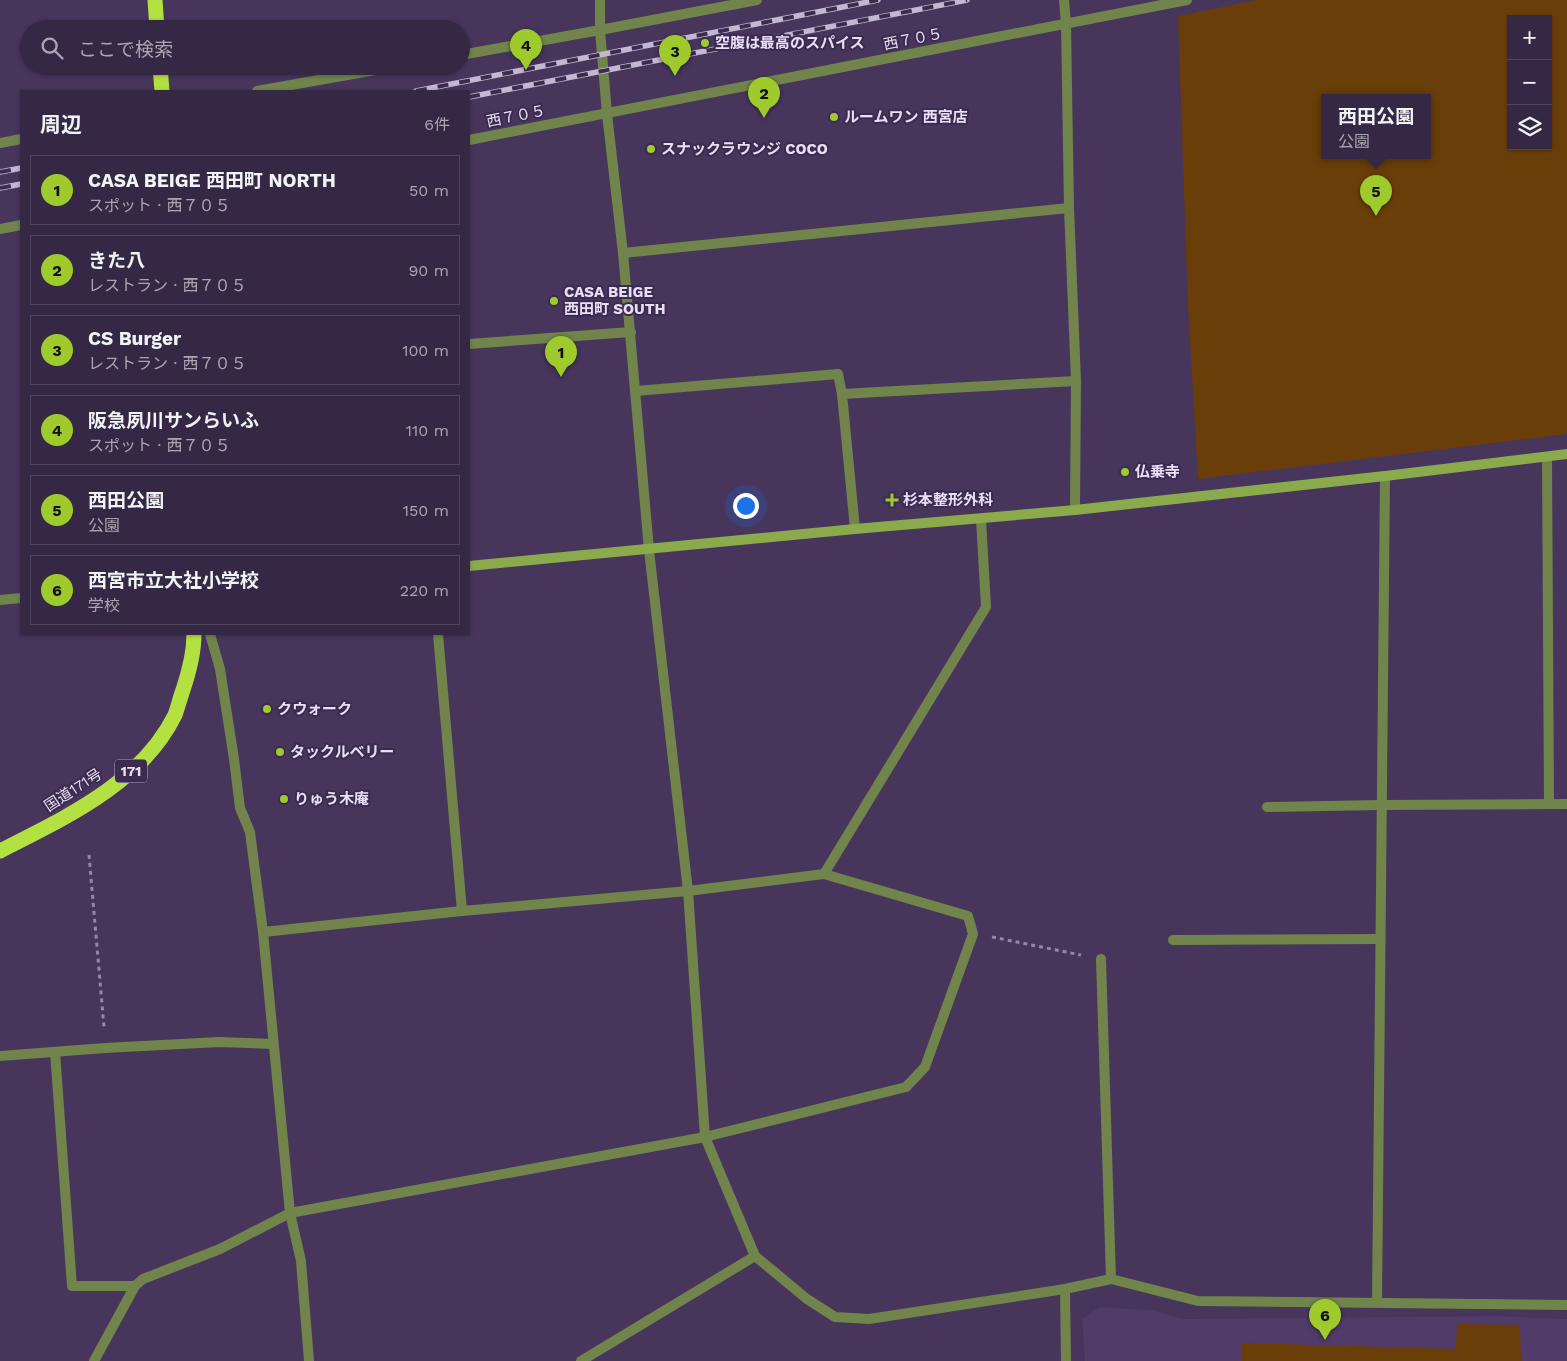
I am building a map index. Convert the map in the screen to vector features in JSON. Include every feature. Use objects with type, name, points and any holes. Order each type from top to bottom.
[{"type":"highway","points":[[155,0],[156,20]]},
{"type":"highway","points":[[161,75],[162,90]]},
{"type":"highway","name":"国道171号","points":[[0,851],[62,819],[98,796],[135,768],[158,742],[175,714],[184,687],[194,635]]},
{"type":"street","points":[[600,0],[600,30],[607,114],[631,332],[649,550],[688,891],[705,1137],[755,1256],[807,1299],[836,1317],[869,1319],[1065,1289],[1111,1279],[1198,1301],[1567,1305]]},
{"type":"street","points":[[470,53],[757,0]]},
{"type":"street","points":[[1064,0],[1069,208],[1076,381],[1075,510]]},
{"type":"street","name":"西７０５","points":[[470,140],[1187,0]]},
{"type":"street","points":[[263,90],[347,75]]},
{"type":"street","points":[[0,143],[20,138]]},
{"type":"street","points":[[623,253],[1069,208]]},
{"type":"street","points":[[0,229],[20,225]]},
{"type":"street","points":[[470,344],[631,332]]},
{"type":"street","points":[[636,391],[838,374],[842,394],[855,529]]},
{"type":"street","points":[[842,394],[1076,381]]},
{"type":"street","points":[[470,566],[1075,510],[1567,454]]},
{"type":"street","points":[[1548,456],[1549,803]]},
{"type":"street","points":[[1377,1303],[1379,939],[1385,476]]},
{"type":"street","points":[[824,874],[986,607],[982,519]]},
{"type":"street","points":[[0,600],[20,598]]},
{"type":"street","points":[[210,635],[220,669],[240,808],[250,832],[263,932],[290,1213],[301,1261],[309,1361]]},
{"type":"street","points":[[438,635],[462,911]]},
{"type":"street","points":[[1267,807],[1567,804]]},
{"type":"street","points":[[94,1361],[135,1286],[143,1279],[220,1249],[290,1213],[705,1137],[906,1087],[925,1067],[972,934],[968,916],[824,874],[688,891],[462,911],[263,932]]},
{"type":"street","points":[[1173,940],[1379,939]]},
{"type":"street","points":[[1101,959],[1111,1279]]},
{"type":"street","points":[[0,1056],[219,1042],[273,1044]]},
{"type":"street","points":[[55,1052],[72,1286],[135,1286]]},
{"type":"street","points":[[581,1361],[755,1256]]},
{"type":"street","points":[[1065,1289],[1066,1361]]},
{"type":"path","points":[[89,855],[105,1048]]},
{"type":"path","points":[[972,934],[1101,959]]},
{"type":"shaded area","points":[[1257,0],[1567,0],[1567,434],[1198,479],[1188,306],[1178,16]]},
{"type":"shaded area","points":[[1100,1307],[1150,1310],[1184,1319],[1496,1316],[1567,1319],[1567,1361],[1085,1361],[1082,1319]]},
{"type":"shaded area","points":[[1457,1324],[1520,1325],[1521,1361],[1241,1361],[1241,1343],[1456,1349]]},
{"type":"railway","points":[[421,90],[878,0]]},
{"type":"railway","points":[[470,97],[967,0]]},
{"type":"railway","points":[[0,172],[20,168]]},
{"type":"railway","points":[[0,188],[20,184]]},
{"type":"place","name":"空腹は最高のスパイス","points":[[705,43]]},
{"type":"place","name":"阪急夙川サンらいふ","points":[[526,70]]},
{"type":"place","name":"CS Burger","points":[[675,76]]},
{"type":"place","name":"ルームワン 西宮店","points":[[834,117]]},
{"type":"place","name":"きた八","points":[[764,118]]},
{"type":"place","name":"スナックラウンジ COCO","points":[[651,149]]},
{"type":"place","name":"西田公園","points":[[1376,216]]},
{"type":"place","name":"CASA BEIGE 西田町 SOUTH","points":[[554,301]]},
{"type":"place","name":"CASA BEIGE 西田町 NORTH","points":[[561,377]]},
{"type":"place","name":"仏乗寺","points":[[1125,472]]},
{"type":"place","name":"杉本整形外科","points":[[892,500]]},
{"type":"place","name":"クウォーク","points":[[267,709]]},
{"type":"place","name":"タックルベリー","points":[[280,752]]},
{"type":"place","name":"りゅう木庵","points":[[284,799]]},
{"type":"place","name":"西宮市立大社小学校","points":[[1325,1340]]}]
